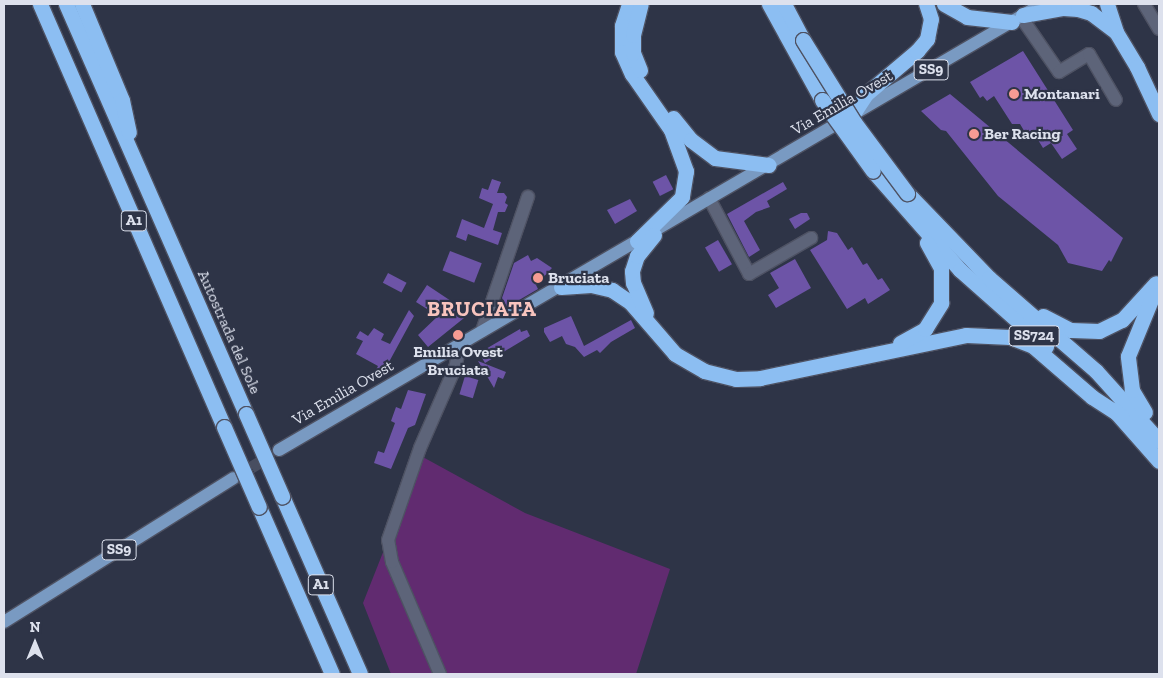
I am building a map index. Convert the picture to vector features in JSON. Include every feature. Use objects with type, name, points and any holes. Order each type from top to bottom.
[{"type":"highway","name":"Autostrada del Sole","points":[[66,4],[360,674]]},
{"type":"highway","points":[[82,4],[122,100],[136,165]]},
{"type":"highway","points":[[629,4],[622,26],[622,52],[632,74],[671,130],[686,171],[682,197],[637,241]]},
{"type":"highway","points":[[641,4],[633,26],[636,61],[682,131],[715,158],[769,165]]},
{"type":"highway","points":[[761,4],[774,27],[794,43]]},
{"type":"highway","name":"SS724","points":[[769,4],[794,43],[854,122],[901,196],[914,222],[980,290],[1121,416],[1157,452]]},
{"type":"highway","name":"SS724","points":[[784,4],[794,43]]},
{"type":"highway","points":[[851,117],[866,94],[917,51],[927,39],[931,19],[926,4]]},
{"type":"highway","points":[[944,4],[967,17],[1019,18],[1063,8],[1078,9],[1090,13],[1116,32]]},
{"type":"highway","points":[[1107,4],[1116,32],[1138,67],[1159,114]]},
{"type":"highway","name":"A1","points":[[40,7],[332,674]]},
{"type":"highway","name":"SS724","points":[[901,196],[988,278],[1096,371],[1157,452]]},
{"type":"highway","points":[[878,352],[916,337],[933,320],[941,303],[940,268],[914,222]]},
{"type":"highway","points":[[658,336],[637,295],[632,271],[637,256],[663,225]]},
{"type":"highway","points":[[988,278],[1017,294],[1054,324],[1087,332],[1099,331],[1122,320],[1158,280]]},
{"type":"highway","points":[[1158,280],[1132,340],[1128,365],[1136,399],[1159,429]]},
{"type":"highway","points":[[561,287],[591,285],[612,290],[631,303],[674,354],[694,366],[736,379],[760,378],[972,334],[1010,337],[1033,346],[1092,397],[1121,416]]},
{"type":"main road","name":"Via Emilia Ovest","points":[[279,450],[461,343],[561,287],[663,225],[769,165],[1042,4]]},
{"type":"main road","name":"SS9","points":[[4,622],[234,478]]},
{"type":"street","points":[[1144,4],[1159,30]]},
{"type":"street","points":[[1019,18],[1059,72],[1088,54],[1116,100]]},
{"type":"street","points":[[482,331],[528,197]]},
{"type":"street","points":[[709,198],[749,274],[811,238]]},
{"type":"street","points":[[440,674],[392,562],[388,540],[420,448],[455,368],[461,343]]},
{"type":"shaded area","points":[[421,456],[525,513],[670,569],[636,674],[391,674],[363,603]]},
{"type":"building","name":"Montanari","points":[[1023,51],[1073,130],[1067,134],[1077,149],[1062,159],[1051,143],[1043,148],[1032,130],[1026,134],[1020,124],[1012,124],[994,96],[987,101],[983,96],[980,98],[970,82]]},
{"type":"building","points":[[950,94],[1123,238],[1111,262],[1109,260],[1102,271],[1068,263],[1058,245],[998,196],[946,131],[941,130],[921,111]]},
{"type":"building","points":[[666,175],[673,189],[660,196],[653,182]]},
{"type":"building","points":[[492,179],[501,182],[497,193],[504,193],[507,197],[505,203],[508,205],[505,212],[498,212],[493,230],[502,233],[498,245],[468,234],[466,241],[456,237],[462,219],[484,228],[493,204],[479,198],[482,188],[488,190]]},
{"type":"building","points":[[783,182],[787,189],[767,201],[770,207],[756,212],[744,221],[760,250],[749,257],[727,214]]},
{"type":"building","points":[[630,199],[637,211],[615,224],[607,210]]},
{"type":"building","points":[[801,213],[807,213],[810,219],[795,229],[789,219]]},
{"type":"building","points":[[828,231],[837,233],[848,250],[852,247],[863,265],[867,263],[878,280],[882,278],[890,290],[868,304],[865,298],[847,309],[810,250],[827,240]]},
{"type":"building","points":[[718,240],[732,264],[719,272],[705,248]]},
{"type":"building","points":[[450,251],[482,263],[474,283],[442,271]]},
{"type":"building","points":[[528,255],[531,261],[537,258],[552,268],[536,285],[538,289],[507,307],[502,298],[514,263]]},
{"type":"building","points":[[795,259],[811,288],[776,308],[768,295],[779,288],[770,273]]},
{"type":"building","points":[[388,273],[407,283],[401,293],[383,283]]},
{"type":"building","points":[[427,285],[457,305],[454,312],[464,318],[428,347],[418,335],[438,316],[416,302]]},
{"type":"building","points":[[409,310],[414,316],[383,373],[376,370],[378,366],[356,354],[363,341],[356,338],[360,331],[368,336],[374,328],[384,334],[381,340],[390,344]]},
{"type":"building","points":[[571,316],[584,346],[631,320],[635,328],[611,342],[600,353],[597,350],[584,357],[575,347],[566,344],[562,336],[550,342],[544,332],[544,328]]},
{"type":"building","points":[[520,329],[521,332],[527,330],[530,336],[485,363],[479,353]]},
{"type":"building","points":[[478,361],[506,372],[503,379],[498,377],[494,388]]},
{"type":"building","points":[[465,376],[478,380],[473,398],[459,394]]},
{"type":"building","points":[[408,390],[426,394],[415,425],[408,428],[391,469],[374,463],[378,451],[384,453],[395,423],[391,421],[396,407],[401,409]]},
{"type":"tunnel","points":[[236,477],[272,455]]},
{"type":"place","name":"Montanari","points":[[1014,94]]},
{"type":"place","name":"Ber Racing","points":[[974,134]]},
{"type":"place","name":"Bruciata","points":[[538,278]]},
{"type":"place","name":"Emilia Ovest Bruciata","points":[[458,335]]},
{"type":"district","name":"BRUCIATA","points":[[482,309]]}]
